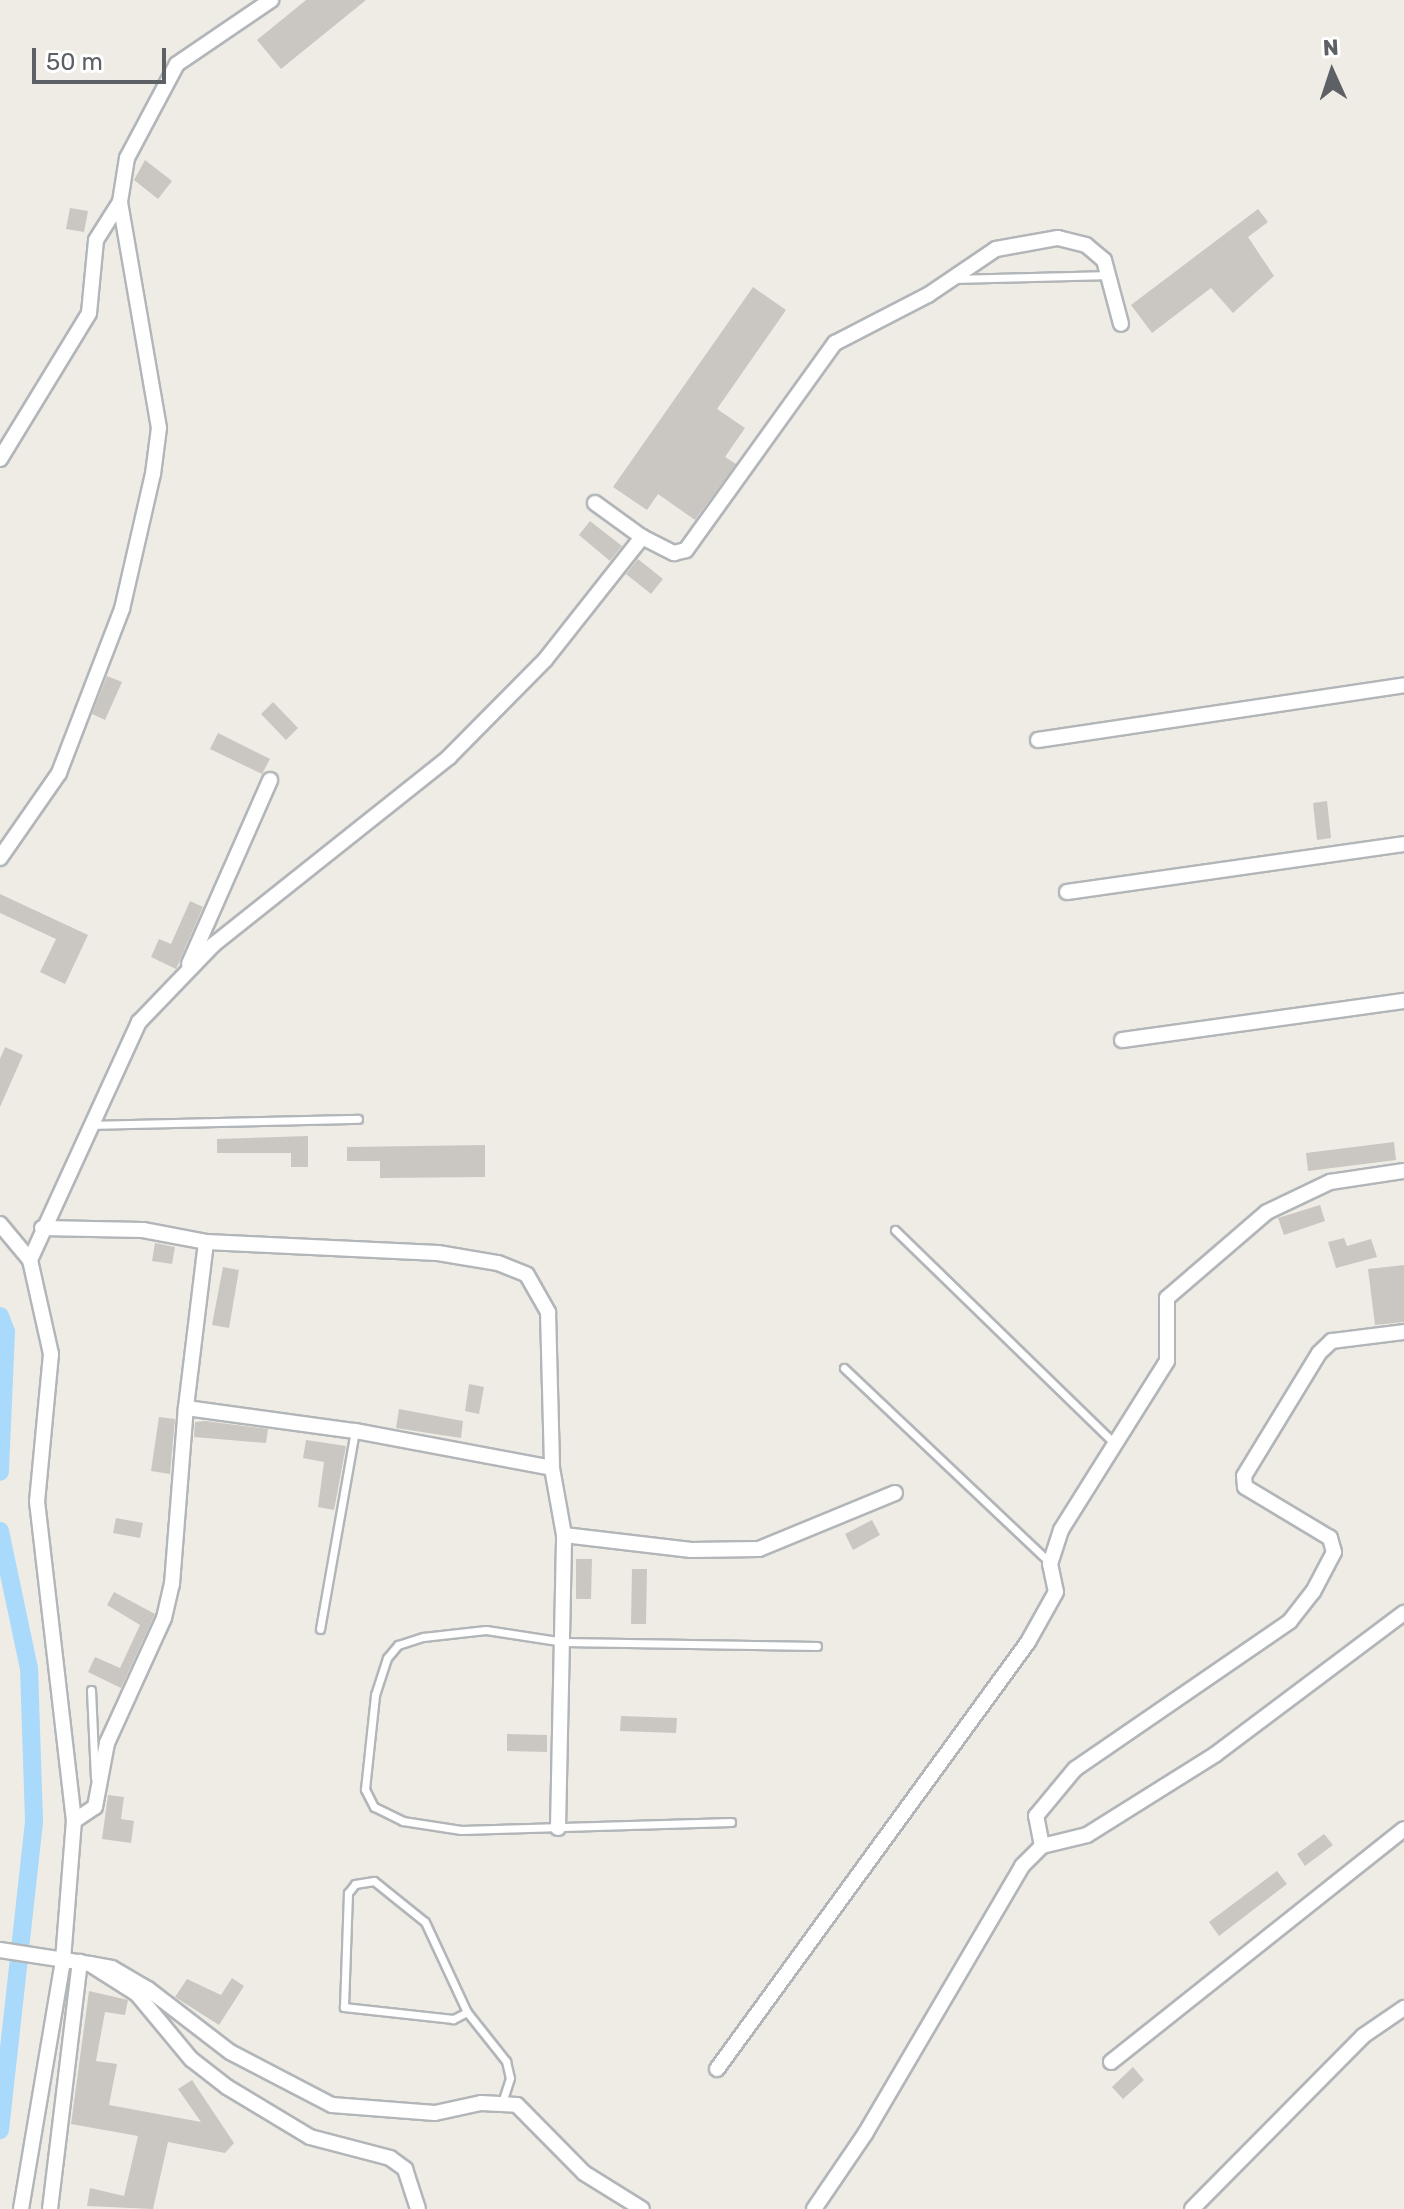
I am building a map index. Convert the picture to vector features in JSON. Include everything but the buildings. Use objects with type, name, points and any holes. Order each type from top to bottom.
[{"type":"street","points":[[0,858],[59,773],[122,609],[153,474],[159,428],[120,202],[127,158],[177,64],[271,0]]},
{"type":"street","points":[[0,459],[89,313],[96,240],[120,202]]},
{"type":"street","points":[[595,503],[642,537],[674,553],[686,550],[823,353],[951,280],[996,249],[1058,238],[1086,245],[1110,275],[1121,324]]},
{"type":"street","points":[[30,1260],[88,1125],[139,1022],[187,968],[449,757],[545,660],[642,537]]},
{"type":"street","points":[[1038,740],[1404,685]]},
{"type":"street","points":[[187,968],[270,780]]},
{"type":"street","points":[[1067,892],[1404,844]]},
{"type":"street","points":[[1122,1040],[1404,1001]]},
{"type":"street","points":[[717,2069],[1028,1642],[1056,1592],[1050,1564],[1061,1530],[1167,1361],[1167,1298],[1267,1212],[1330,1182],[1404,1171]]},
{"type":"street","points":[[0,1224],[30,1260],[51,1354],[37,1502],[74,1821],[63,1960],[21,2209]]},
{"type":"street","points":[[42,1228],[143,1230],[206,1242],[438,1253],[527,1275],[548,1312],[552,1468],[564,1535],[558,1828]]},
{"type":"street","points":[[74,1821],[95,1807],[95,1780],[172,1584],[186,1408],[206,1242]]},
{"type":"street","points":[[1042,1846],[1036,1816],[1075,1769],[1290,1621],[1313,1592],[1334,1552],[1330,1538],[1245,1487],[1244,1476],[1319,1353],[1332,1341],[1404,1332]]},
{"type":"street","points":[[186,1408],[355,1431],[552,1468]]},
{"type":"street","points":[[564,1535],[691,1550],[759,1549],[895,1493]]},
{"type":"street","points":[[814,2209],[865,2134],[1022,1866],[1042,1846],[1087,1835],[1216,1754],[1404,1613]]},
{"type":"street","points":[[1111,2062],[1404,1829]]},
{"type":"street","points":[[0,1950],[85,1963],[148,1989],[230,2052],[332,2105],[435,2113],[502,2102],[532,2115],[584,2173],[642,2209]]},
{"type":"street","points":[[50,2209],[85,1963]]},
{"type":"street","points":[[85,1963],[137,1994],[191,2059],[258,2107],[310,2137],[390,2158],[405,2169],[418,2209]]},
{"type":"street","points":[[1192,2209],[1363,2036],[1404,2008]]},
{"type":"lane","points":[[951,280],[1110,275]]},
{"type":"lane","points":[[88,1125],[358,1119]]},
{"type":"lane","points":[[895,1230],[1117,1445]]},
{"type":"lane","points":[[844,1368],[1050,1564]]},
{"type":"lane","points":[[320,1629],[355,1431]]},
{"type":"lane","points":[[731,1822],[461,1830],[403,1821],[374,1807],[365,1789],[375,1695],[387,1658],[398,1645],[486,1630],[564,1642],[817,1646]]},
{"type":"lane","points":[[91,1690],[95,1780]]},
{"type":"lane","points":[[467,2012],[453,2019],[344,2007],[348,1893],[355,1884],[374,1881],[425,1922],[467,2012],[506,2061],[510,2078],[502,2102]]},
{"type":"waterway","points":[[0,1316],[6,1332],[0,1472]]},
{"type":"waterway","points":[[0,1531],[29,1669],[34,1822],[0,2130]]}]
